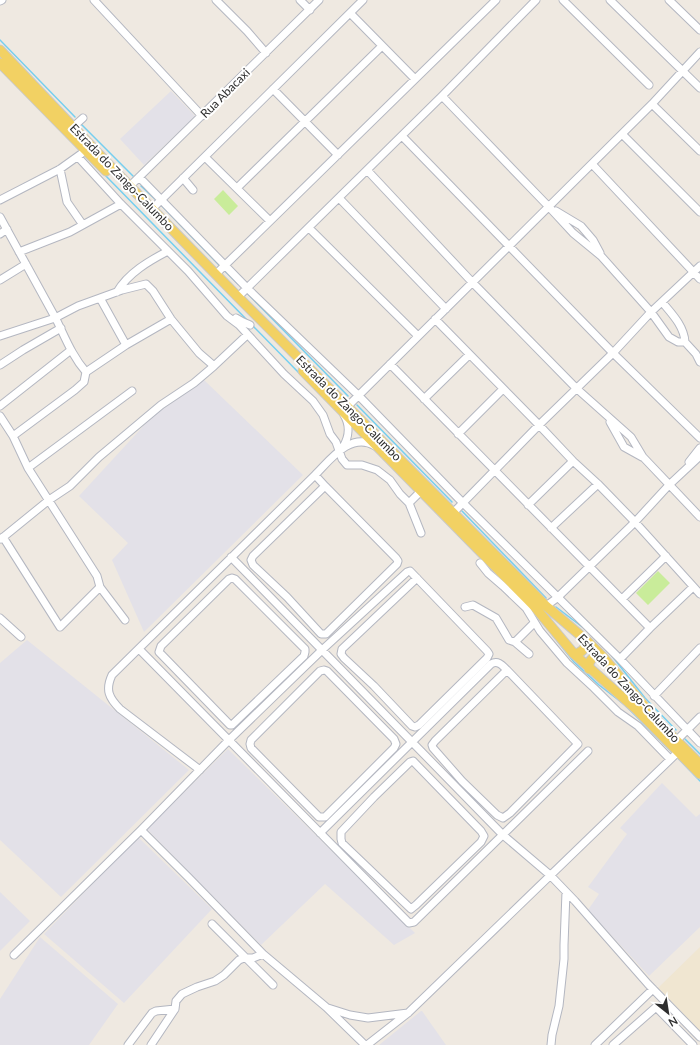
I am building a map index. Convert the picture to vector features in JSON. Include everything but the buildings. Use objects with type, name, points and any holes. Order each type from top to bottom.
[{"type":"main road","name":"Estrada do Zango-Calumbo","points":[[0,50],[345,409],[419,493],[543,609],[587,641],[603,657],[642,705],[682,735],[700,764]]},
{"type":"main road","name":"Estrada do Zango-Calumbo","points":[[0,64],[82,153],[252,323],[345,409],[453,513],[543,609]]},
{"type":"main road","points":[[543,609],[574,654],[589,669],[638,711],[674,755],[700,774]]},
{"type":"main road","points":[[574,654],[578,654],[583,651],[586,647],[587,641]]},
{"type":"main road","points":[[589,669],[591,658],[598,656],[603,657]]},
{"type":"street","points":[[94,0],[202,116]]},
{"type":"street","points":[[216,0],[247,31],[266,53]]},
{"type":"street","points":[[300,0],[310,10]]},
{"type":"street","name":"Rua Abacaxi","points":[[130,186],[319,0]]},
{"type":"street","points":[[152,209],[363,0]]},
{"type":"street","points":[[216,274],[496,0]]},
{"type":"street","points":[[238,297],[402,136],[536,0]]},
{"type":"street","points":[[563,0],[649,85]]},
{"type":"street","points":[[669,0],[700,30]]},
{"type":"street","points":[[615,2],[700,88]]},
{"type":"street","points":[[350,13],[415,79]]},
{"type":"street","points":[[237,188],[382,46]]},
{"type":"street","points":[[200,770],[120,709],[108,692],[108,682],[112,675],[231,557],[278,513],[341,449],[347,441],[348,430],[345,409],[358,395],[508,246],[550,207],[652,104],[700,52]]},
{"type":"street","points":[[273,89],[338,155]]},
{"type":"street","points":[[442,96],[550,207],[573,233],[601,256],[651,312],[670,337],[678,342],[685,342]]},
{"type":"street","points":[[652,104],[700,151]]},
{"type":"street","points":[[73,127],[83,118]]},
{"type":"street","points":[[622,134],[700,212]]},
{"type":"street","points":[[402,136],[613,353],[700,438]]},
{"type":"street","points":[[0,200],[60,169],[82,153],[122,204],[203,287],[227,316],[239,325],[284,374],[313,401],[323,415],[330,434],[341,449],[342,459],[347,465],[362,465],[377,470],[390,480],[400,494],[409,503],[421,533]]},
{"type":"street","points":[[205,157],[270,221]]},
{"type":"street","points":[[592,164],[700,279]]},
{"type":"street","points":[[60,169],[67,202],[83,225]]},
{"type":"street","points":[[367,170],[472,282],[576,388],[631,437],[643,457],[700,517]]},
{"type":"street","points":[[139,177],[247,288],[358,395],[557,598],[620,659],[654,696],[682,735],[700,743]]},
{"type":"street","points":[[183,178],[193,190]]},
{"type":"street","points":[[339,198],[446,309]]},
{"type":"street","points":[[19,252],[70,232],[122,204]]},
{"type":"street","points":[[0,217],[61,328],[71,350],[86,372]]},
{"type":"street","points":[[309,228],[418,336]]},
{"type":"street","points":[[0,234],[7,229]]},
{"type":"street","points":[[117,292],[121,284],[131,275],[155,258],[168,251]]},
{"type":"street","points":[[0,280],[26,264]]},
{"type":"street","points":[[453,513],[576,388],[613,353],[651,312],[700,266]]},
{"type":"street","points":[[0,336],[55,318],[78,306],[100,298],[146,284],[154,291],[171,319],[199,353],[214,366]]},
{"type":"street","points":[[100,298],[126,345]]},
{"type":"street","points":[[662,302],[682,328],[685,342],[698,355],[700,362]]},
{"type":"street","points":[[220,308],[243,322],[252,323]]},
{"type":"street","points":[[13,436],[84,382],[86,372],[126,345],[171,319]]},
{"type":"street","points":[[435,320],[635,522],[700,594]]},
{"type":"street","points":[[239,325],[244,326],[252,323]]},
{"type":"street","points":[[100,587],[60,627],[2,539],[49,500],[70,486],[99,457],[161,405],[194,384],[248,336],[252,323]]},
{"type":"street","points":[[0,365],[61,328]]},
{"type":"street","points":[[0,406],[71,350]]},
{"type":"street","points":[[424,399],[469,355]]},
{"type":"street","points":[[390,364],[650,628]]},
{"type":"street","points":[[458,434],[503,389]]},
{"type":"street","points":[[28,468],[132,391]]},
{"type":"street","points":[[0,416],[13,436],[28,468],[97,576],[100,587],[125,620]]},
{"type":"street","points":[[608,418],[624,447],[643,457]]},
{"type":"street","points":[[341,449],[359,441],[370,443],[379,448]]},
{"type":"street","points":[[543,609],[557,598],[635,522],[700,448]]},
{"type":"street","points":[[669,485],[700,456]]},
{"type":"street","points":[[528,505],[573,460]]},
{"type":"street","points":[[315,475],[398,561],[397,564],[324,635],[321,634],[285,595],[253,565],[251,560],[253,556],[325,486]]},
{"type":"street","points":[[551,528],[598,484]]},
{"type":"street","points":[[409,503],[419,493]]},
{"type":"street","points":[[278,513],[286,523]]},
{"type":"street","points":[[622,599],[666,556]]},
{"type":"street","points":[[231,557],[503,834],[550,875],[653,989],[700,1037]]},
{"type":"street","points":[[141,830],[262,954],[326,1007],[366,1045],[408,1013],[674,755],[618,712],[567,663],[534,623],[526,608],[488,573],[480,563]]},
{"type":"street","points":[[14,954],[141,830],[229,740],[322,650],[407,572],[412,572],[489,654],[487,658],[415,727],[412,726],[341,654],[342,650],[417,578]]},
{"type":"street","points":[[232,578],[235,579],[268,612],[304,650],[304,656],[232,725],[230,725],[159,652],[161,646],[229,579],[232,578]]},
{"type":"street","points":[[620,659],[650,628],[694,587]]},
{"type":"street","points":[[268,612],[285,595]]},
{"type":"street","points":[[184,604],[194,614]]},
{"type":"street","points":[[465,607],[473,605],[496,618],[509,640],[515,642],[529,654]]},
{"type":"street","points":[[370,607],[378,616]]},
{"type":"street","points":[[0,618],[21,637]]},
{"type":"street","points":[[515,642],[534,623]]},
{"type":"street","points":[[654,696],[700,648]]},
{"type":"street","points":[[139,649],[406,920],[412,923],[588,751]]},
{"type":"street","points":[[320,833],[495,662],[499,662],[507,670],[578,744],[510,813],[503,818],[497,816],[464,783],[432,745],[434,741],[507,670]]},
{"type":"street","points":[[320,671],[327,671],[358,704],[394,740],[396,744],[394,748],[325,817],[322,818],[319,817],[251,748],[250,740],[320,671]]},
{"type":"street","points":[[358,704],[375,687]]},
{"type":"street","points":[[463,693],[473,703]]},
{"type":"street","points":[[275,696],[284,706]]},
{"type":"street","points":[[682,735],[700,717]]},
{"type":"street","points":[[413,761],[449,796],[484,836],[481,842],[411,909],[342,843],[342,832],[374,797],[410,762],[413,761]]},
{"type":"street","points":[[449,796],[464,783]]},
{"type":"street","points":[[365,788],[374,797]]},
{"type":"street","points":[[551,1045],[559,1006],[564,959],[566,892]]},
{"type":"street","points":[[212,924],[273,984]]},
{"type":"street","points":[[151,1045],[175,1009],[176,1001],[182,994],[215,981],[224,975],[239,960],[253,958],[262,954]]},
{"type":"street","points":[[595,1045],[653,989]]},
{"type":"street","points":[[326,1007],[350,1015],[368,1018],[408,1013]]},
{"type":"street","points":[[613,1045],[653,1009],[657,1008],[693,1045]]},
{"type":"street","points":[[128,1045],[152,1014],[156,1011],[175,1009]]},
{"type":"street","points":[[610,1030],[619,1039]]},
{"type":"shaded area","points":[[171,91],[195,116],[144,165],[120,139]]},
{"type":"shaded area","points":[[204,380],[303,475],[144,632],[112,560],[128,543],[79,496],[160,408]]},
{"type":"shaded area","points":[[27,640],[189,770],[61,897],[0,840],[0,663]]},
{"type":"shaded area","points":[[228,749],[415,933],[394,945],[325,884],[261,945],[147,829]]},
{"type":"shaded area","points":[[662,783],[696,817],[700,814],[700,927],[649,976],[588,910],[599,894],[588,887],[627,834],[620,828]]},
{"type":"shaded area","points":[[138,837],[212,909],[124,1003],[44,934]]},
{"type":"shaded area","points":[[0,892],[30,921],[0,951]]},
{"type":"shaded area","points":[[40,937],[118,1004],[89,1045],[0,1045],[0,999]]},
{"type":"shaded area","points":[[700,947],[700,1031],[658,988]]},
{"type":"shaded area","points":[[421,1011],[446,1045],[379,1045]]},
{"type":"green space","points":[[223,190],[238,206],[229,215],[214,199]]},
{"type":"green space","points":[[658,571],[670,583],[648,605],[636,593]]},
{"type":"waterway","points":[[0,40],[75,117]]},
{"type":"waterway","points":[[81,124],[133,176]]},
{"type":"waterway","points":[[104,174],[247,320]]},
{"type":"waterway","points":[[141,186],[155,199]]},
{"type":"waterway","points":[[161,205],[220,266]]},
{"type":"waterway","points":[[224,270],[238,284]]},
{"type":"waterway","points":[[247,293],[348,396]]},
{"type":"waterway","points":[[253,326],[300,374]]},
{"type":"waterway","points":[[357,405],[452,502]]},
{"type":"waterway","points":[[462,511],[546,598]]},
{"type":"waterway","points":[[458,535],[480,557]]},
{"type":"waterway","points":[[556,607],[585,629]]},
{"type":"waterway","points":[[551,633],[574,662],[599,685],[625,705],[672,752]]},
{"type":"waterway","points":[[612,656],[645,698],[676,730]]},
{"type":"waterway","points":[[685,739],[700,754]]},
{"type":"waterway","points":[[678,758],[700,781]]}]
